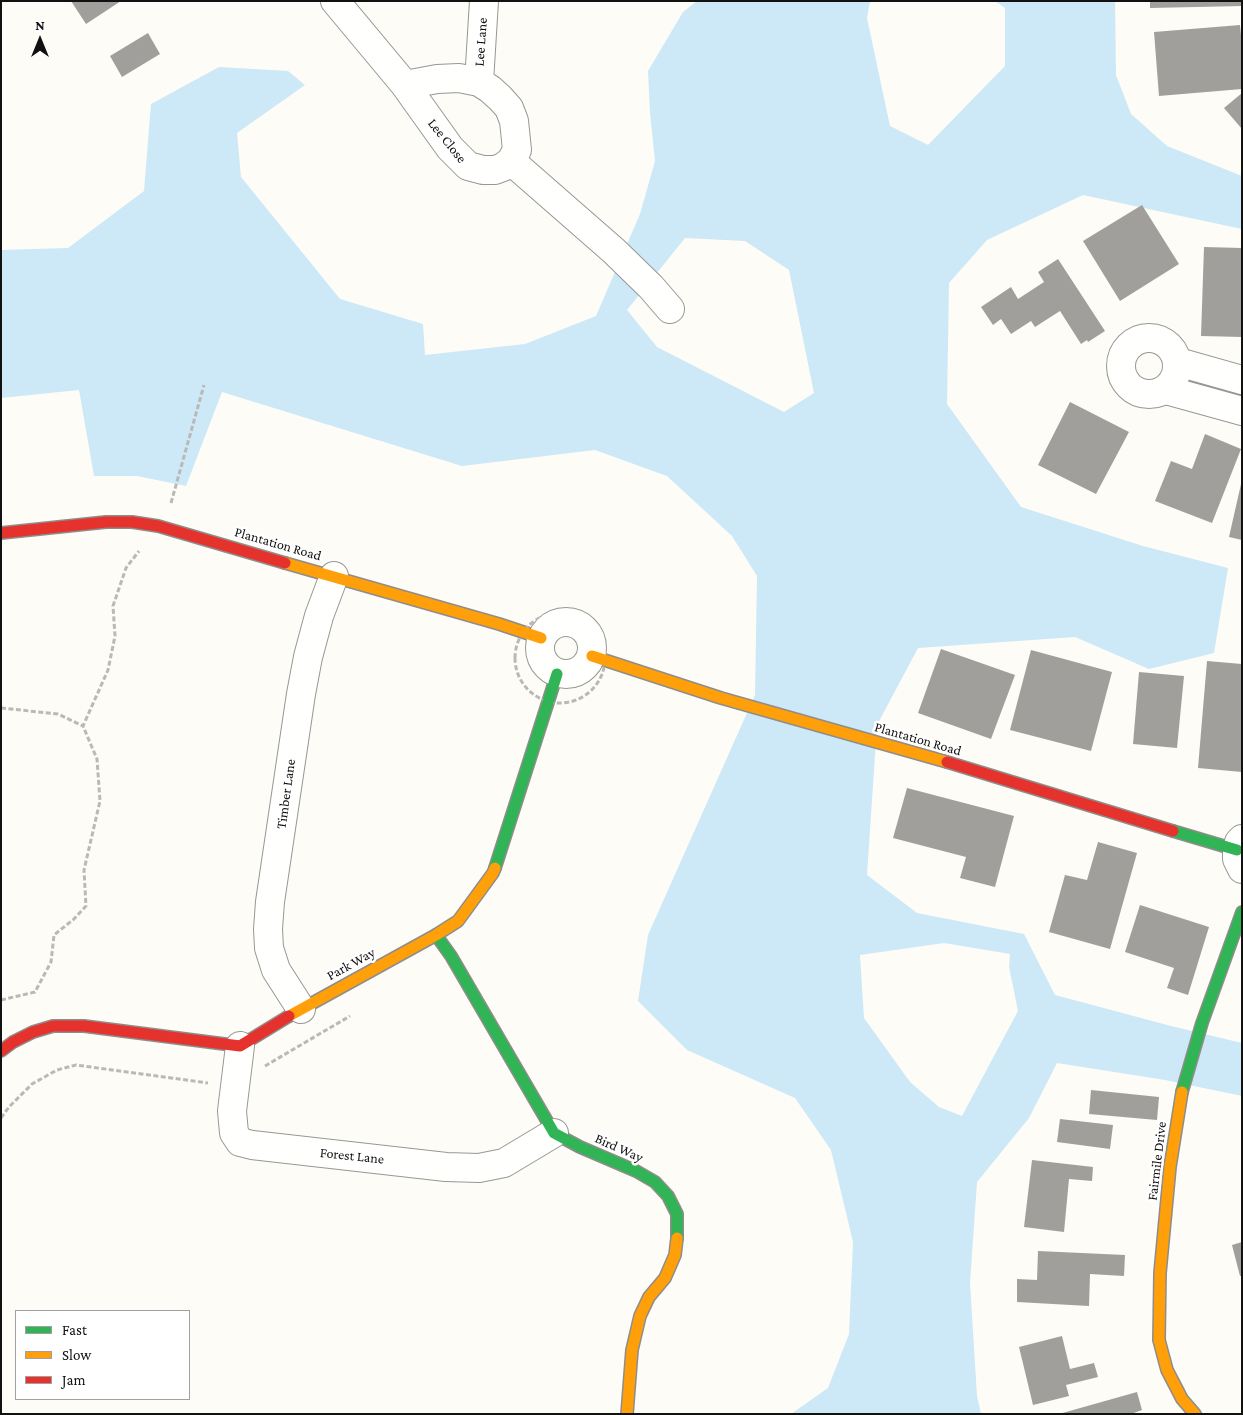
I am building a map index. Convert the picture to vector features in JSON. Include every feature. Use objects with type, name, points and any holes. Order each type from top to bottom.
[{"type":"street","name":"Lee Close","points":[[335,1],[405,85],[450,148],[468,166],[483,170],[495,170],[504,167],[511,161]]},
{"type":"street","name":"Lee Lane","points":[[479,82],[484,1]]},
{"type":"street","points":[[405,85],[438,79],[459,78],[479,82],[490,89],[509,108],[514,121],[517,150],[511,161],[614,252],[651,287],[670,309]]},
{"type":"street","points":[[1141,339],[1160,340],[1168,345],[1178,362],[1173,383],[1166,390],[1157,394],[1147,395],[1129,387],[1123,379],[1120,369],[1121,359],[1125,350],[1132,343],[1141,339]]},
{"type":"street","points":[[1178,362],[1242,380]]},
{"type":"street","points":[[1166,390],[1242,411]]},
{"type":"street","name":"Plantation Road","points":[[1,533],[106,522],[132,522],[158,526],[541,638]]},
{"type":"street","name":"Timber Lane","points":[[301,1008],[276,970],[269,948],[270,902],[308,657],[319,616],[334,576]]},
{"type":"street","points":[[565,622],[575,624],[584,629],[590,637],[593,646],[592,656],[584,668],[571,675],[557,674],[548,668],[541,659],[539,648],[541,638],[547,629],[556,624],[565,622]]},
{"type":"street","name":"Plantation Road","points":[[592,656],[721,698],[913,752],[1240,853]]},
{"type":"street","name":"Park Way","points":[[240,1046],[301,1008],[436,935],[458,920],[475,900],[493,873],[557,674]]},
{"type":"street","name":"Fairmile Drive","points":[[1195,1414],[1182,1399],[1167,1370],[1159,1340],[1161,1263],[1170,1167],[1182,1091],[1202,1023],[1242,912]]},
{"type":"street","points":[[436,935],[451,956],[554,1133]]},
{"type":"street","points":[[1,1051],[13,1042],[33,1032],[53,1026],[84,1026],[240,1046]]},
{"type":"street","name":"Forest Lane","points":[[240,1046],[232,1110],[234,1133],[240,1142],[252,1145],[446,1167],[479,1168],[504,1163],[554,1133]]},
{"type":"street","name":"Bird Way","points":[[554,1133],[580,1147],[636,1171],[655,1182],[668,1196],[677,1214],[676,1255],[664,1278],[648,1297],[640,1316],[632,1350],[626,1414]]},
{"type":"path","points":[[175,488],[204,386]]},
{"type":"path","points":[[83,726],[108,670],[115,636],[114,606],[126,568],[158,526]]},
{"type":"path","points":[[1,708],[58,714],[83,726],[98,758],[100,800],[84,870],[86,906],[74,919],[54,935],[51,962],[35,992],[1,1000]]},
{"type":"water","points":[[697,1],[870,1],[867,18],[890,126],[928,145],[1005,66],[1005,8],[995,1],[1115,1],[1116,75],[1131,114],[1167,146],[1242,176],[1242,229],[1083,195],[987,240],[949,283],[947,404],[1021,507],[1143,546],[1228,568],[1214,653],[1149,669],[1075,637],[918,648],[877,725],[867,875],[917,913],[1024,934],[1055,995],[1242,1043],[1242,1096],[1165,1080],[1057,1063],[1029,1118],[977,1182],[970,1283],[977,1396],[981,1414],[791,1414],[828,1388],[849,1334],[853,1242],[831,1150],[795,1098],[687,1050],[638,1001],[648,935],[755,695],[757,576],[732,536],[667,476],[595,450],[462,466],[222,392],[186,486],[137,476],[94,476],[79,390],[1,398],[1,250],[68,248],[144,191],[151,104],[219,67],[288,71],[305,85],[237,133],[241,177],[340,299],[423,324],[425,355],[525,344],[596,316],[640,214],[655,161],[648,71],[683,12]],"holes":[[[685,238],[745,241],[789,270],[814,393],[784,412],[657,347],[627,310]],[[944,943],[1010,954],[1009,967],[1018,1011],[962,1116],[939,1107],[910,1082],[864,1018],[860,955]]]},
{"type":"building","points":[[71,1],[121,1],[86,24]]},
{"type":"building","points":[[1150,1],[1242,1],[1242,6],[1150,8]]},
{"type":"building","points":[[1240,25],[1242,89],[1159,96],[1154,32]]},
{"type":"building","points":[[148,33],[160,54],[122,77],[110,56]]},
{"type":"building","points":[[1242,93],[1242,129],[1224,108]]},
{"type":"building","points":[[1142,205],[1179,264],[1120,301],[1083,241]]},
{"type":"building","points":[[1204,247],[1242,248],[1242,337],[1201,336]]},
{"type":"building","points":[[1058,259],[1105,331],[1088,342],[1087,340],[1081,344],[1060,311],[1035,327],[1031,321],[1011,334],[1001,319],[993,325],[981,307],[1011,287],[1018,299],[1044,282],[1038,272]]},
{"type":"building","points":[[1070,402],[1129,432],[1096,494],[1038,465]]},
{"type":"building","points":[[1205,434],[1241,449],[1212,523],[1155,501],[1171,461],[1192,469]]},
{"type":"building","points":[[1242,484],[1242,540],[1229,537]]},
{"type":"building","points":[[941,649],[1015,675],[991,739],[918,713]]},
{"type":"building","points":[[1031,650],[1112,672],[1091,751],[1010,730]]},
{"type":"building","points":[[1207,661],[1242,664],[1242,772],[1198,768]]},
{"type":"building","points":[[1139,672],[1184,676],[1177,748],[1133,744]]},
{"type":"building","points":[[907,788],[1014,816],[995,887],[960,878],[966,857],[893,838]]},
{"type":"building","points":[[1098,842],[1137,853],[1110,949],[1049,932],[1065,875],[1087,880]]},
{"type":"building","points":[[1140,905],[1209,927],[1188,995],[1167,988],[1174,968],[1125,952]]},
{"type":"building","points":[[1091,1090],[1159,1097],[1157,1120],[1089,1114]]},
{"type":"building","points":[[1060,1119],[1113,1125],[1110,1149],[1057,1142]]},
{"type":"building","points":[[1032,1160],[1093,1167],[1092,1181],[1069,1179],[1064,1232],[1024,1227]]},
{"type":"building","points":[[1242,1242],[1242,1276],[1240,1276],[1232,1245]]},
{"type":"building","points":[[1038,1251],[1125,1255],[1124,1276],[1090,1274],[1089,1306],[1017,1302],[1017,1279],[1037,1280]]},
{"type":"building","points":[[1062,1336],[1070,1369],[1094,1363],[1098,1377],[1066,1385],[1069,1396],[1033,1405],[1019,1347]]},
{"type":"building","points":[[1137,1392],[1142,1410],[1131,1414],[1059,1414]]},
{"type":"traffic: fast","points":[[495,868],[557,674]]},
{"type":"traffic: fast","points":[[1173,831],[1237,850]]},
{"type":"traffic: fast","points":[[1182,1092],[1202,1023],[1242,912]]},
{"type":"traffic: fast","points":[[436,935],[451,956],[554,1133],[580,1147],[636,1171],[655,1182],[668,1196],[677,1214],[677,1238]]},
{"type":"traffic: slow","points":[[285,563],[499,624],[541,638]]},
{"type":"traffic: slow","points":[[592,656],[721,698],[947,762]]},
{"type":"traffic: slow","points":[[289,1016],[458,921],[495,868]]},
{"type":"traffic: slow","points":[[1182,1092],[1170,1167],[1160,1273],[1159,1340],[1167,1370],[1182,1399],[1195,1414]]},
{"type":"traffic: slow","points":[[627,1414],[632,1350],[640,1316],[649,1297],[665,1278],[675,1255],[677,1238]]},
{"type":"traffic: jam","points":[[1,533],[106,522],[132,522],[158,526],[285,563]]},
{"type":"traffic: jam","points":[[947,762],[1173,831]]},
{"type":"traffic: jam","points":[[1,1051],[13,1042],[33,1032],[53,1026],[84,1026],[240,1046],[289,1016]]}]
